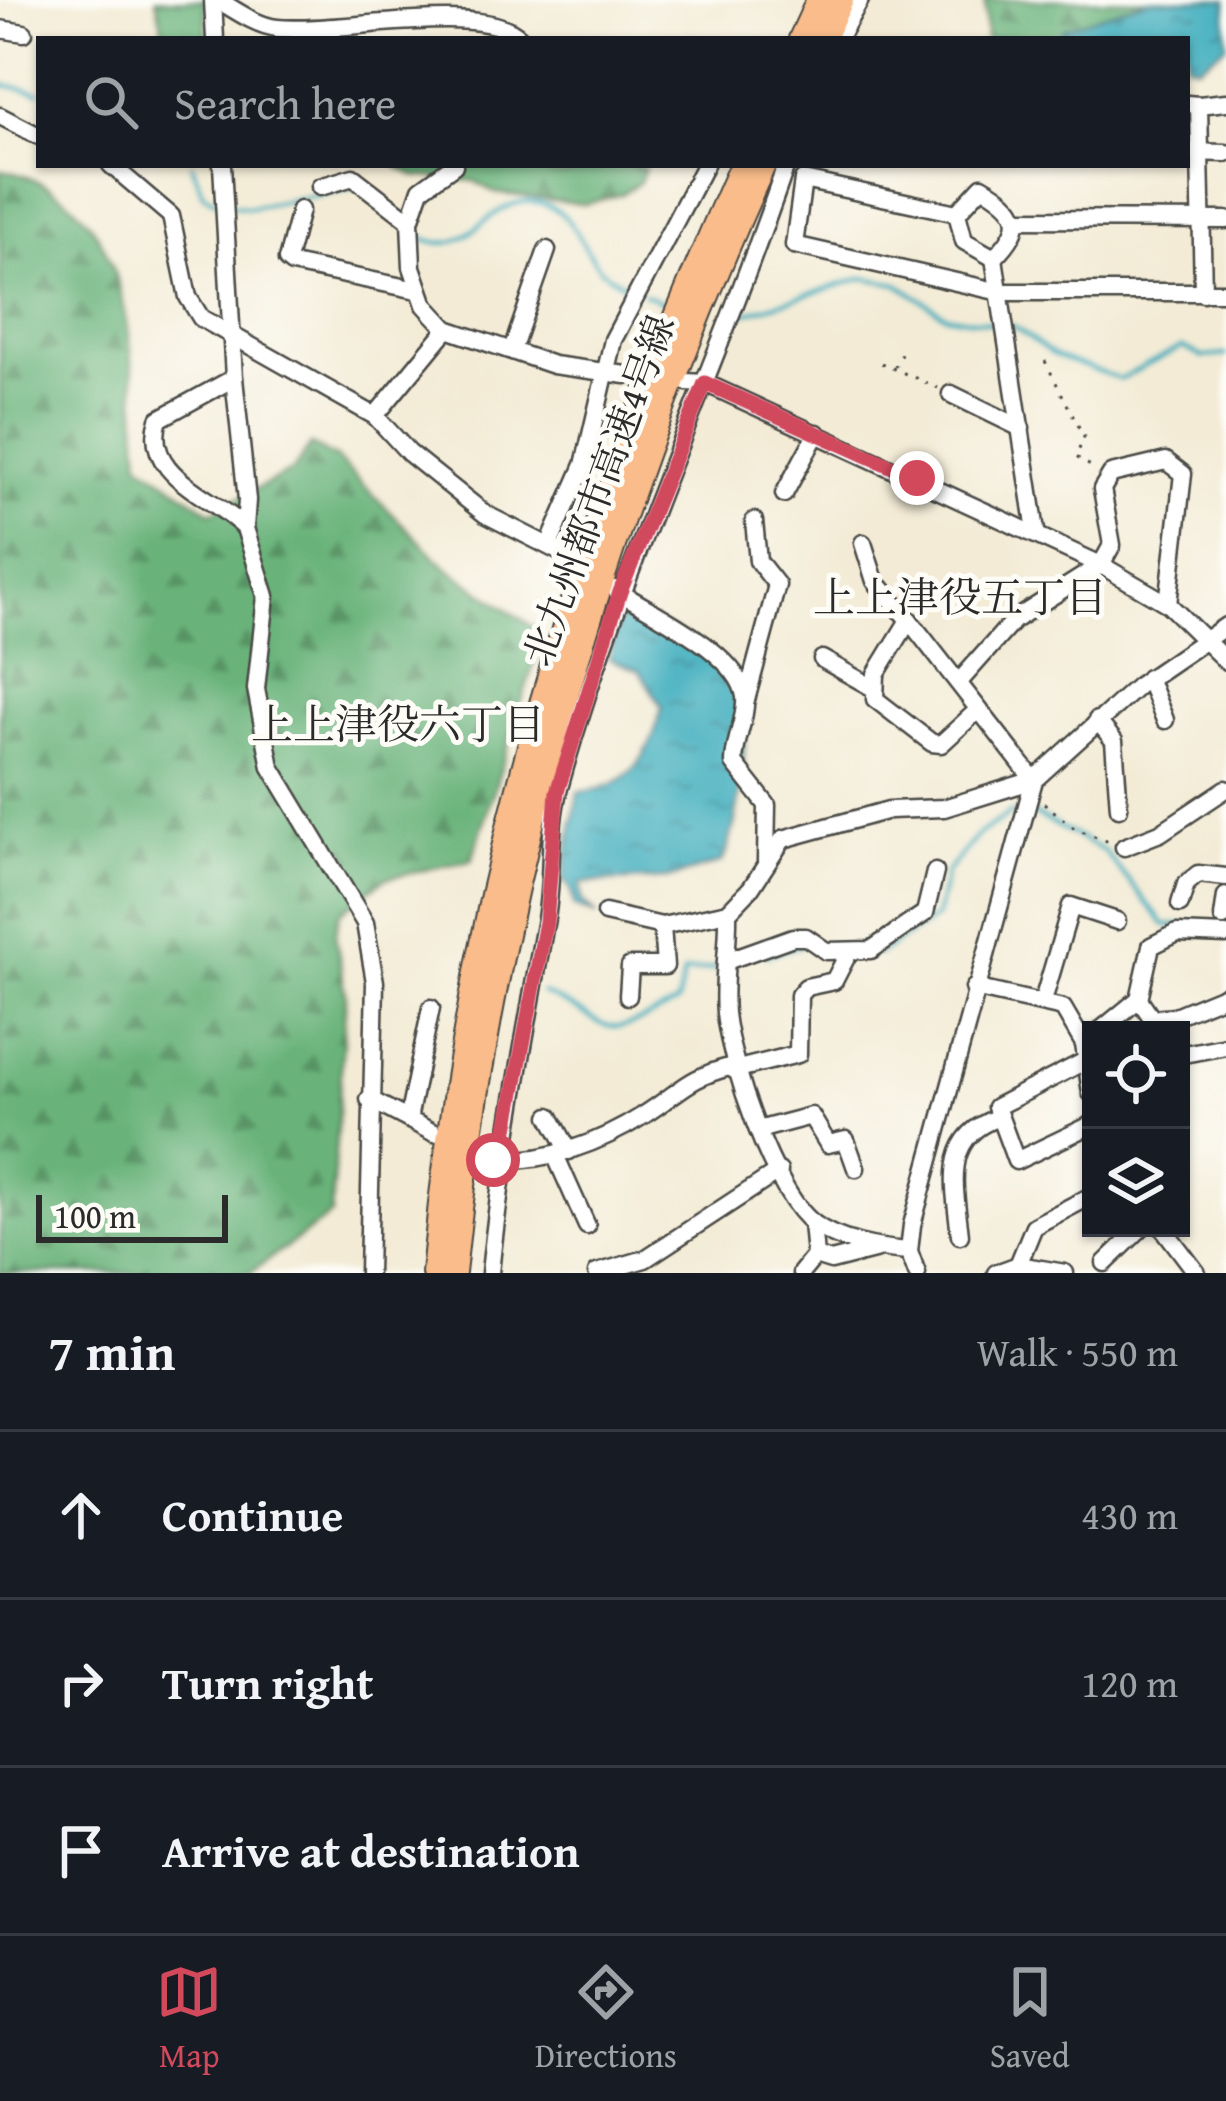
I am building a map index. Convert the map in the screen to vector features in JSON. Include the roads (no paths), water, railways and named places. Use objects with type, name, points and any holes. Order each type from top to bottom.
[{"type":"highway","points":[[801,36],[819,0]]},
{"type":"highway","points":[[823,36],[841,0]]},
{"type":"highway","name":"北九州都市高速4号線","points":[[434,1273],[478,965],[523,764],[577,584],[641,402],[741,168]]},
{"type":"highway","name":"北九州都市高速4号線","points":[[453,1273],[497,970],[542,767],[628,496],[762,168]]},
{"type":"street","points":[[215,36],[215,0],[273,28],[364,21],[448,6],[493,13],[513,25],[519,36]]},
{"type":"street","points":[[364,21],[369,0]]},
{"type":"street","points":[[840,36],[860,0]]},
{"type":"street","points":[[0,28],[24,33]]},
{"type":"street","points":[[1203,293],[1193,105],[1226,102]]},
{"type":"street","points":[[0,116],[36,134]]},
{"type":"street","points":[[1193,152],[1226,153]]},
{"type":"street","points":[[115,168],[171,216],[192,307],[231,339],[375,416],[409,453],[485,514],[554,548],[584,464],[602,370],[636,293],[703,168]]},
{"type":"street","points":[[222,168],[231,339],[248,500],[245,528],[266,596],[256,689],[271,767],[365,923],[375,982],[368,1273]]},
{"type":"street","points":[[450,168],[421,189],[410,230],[417,290],[447,329],[553,365],[626,375]]},
{"type":"street","points":[[490,1273],[497,1161],[546,922],[557,792],[616,590],[695,382],[785,168]]},
{"type":"street","points":[[979,168],[982,186]]},
{"type":"street","points":[[957,213],[804,172],[794,245],[1000,292],[1226,292]]},
{"type":"street","points":[[320,188],[352,177],[410,230]]},
{"type":"street","points":[[957,213],[982,186]]},
{"type":"street","points":[[982,186],[1009,202],[1016,220],[1014,238],[994,258]]},
{"type":"street","points":[[301,210],[287,260],[292,264],[417,290]]},
{"type":"street","points":[[957,213],[964,241],[994,258]]},
{"type":"street","points":[[1016,220],[1226,220]]},
{"type":"street","points":[[512,350],[547,250]]},
{"type":"street","points":[[994,258],[1036,531]]},
{"type":"street","points":[[375,416],[447,329]]},
{"type":"street","points":[[234,377],[159,418],[156,448],[165,469],[245,528]]},
{"type":"street","points":[[695,382],[1036,531],[1101,565],[1168,604],[1226,661]]},
{"type":"street","points":[[951,394],[1021,428]]},
{"type":"street","points":[[784,494],[817,433]]},
{"type":"street","points":[[959,682],[1014,620],[1101,565],[1112,545],[1102,489],[1109,477],[1166,461],[1183,475],[1168,604]]},
{"type":"street","points":[[754,521],[758,561],[777,585],[734,763],[767,805],[765,868]]},
{"type":"street","points":[[863,543],[875,581],[959,682],[1032,784]]},
{"type":"street","points":[[616,590],[719,656],[738,674],[746,701]]},
{"type":"street","points":[[909,620],[876,674],[875,698],[932,743],[941,744],[978,710]]},
{"type":"street","points":[[605,913],[662,926],[728,912],[783,838],[889,810],[944,808],[1032,784],[1097,720],[1226,626]]},
{"type":"street","points":[[822,659],[875,689]]},
{"type":"street","points":[[1148,679],[1165,720]]},
{"type":"street","points":[[1097,720],[1114,741],[1119,808]]},
{"type":"street","points":[[917,1273],[909,1251],[974,988],[1032,784]]},
{"type":"street","points":[[1124,847],[1160,833],[1226,789]]},
{"type":"street","points":[[729,960],[793,937],[806,937],[826,950],[872,950],[925,913],[935,872]]},
{"type":"street","points":[[1180,904],[1186,884],[1198,874],[1226,877]]},
{"type":"street","points":[[1112,1021],[1138,999],[1151,946],[1178,933],[1224,926],[1226,896]]},
{"type":"street","points":[[1043,1000],[1071,906],[1118,921]]},
{"type":"street","points":[[728,912],[724,1008],[733,1068],[758,1130],[812,1223],[815,1256],[801,1273]]},
{"type":"street","points":[[628,996],[630,966],[665,966],[662,926]]},
{"type":"street","points":[[497,1161],[562,1154],[638,1119],[691,1076],[798,1054],[799,994],[806,987],[834,981],[849,952]]},
{"type":"street","points":[[974,988],[1043,1000],[1073,1019],[1082,1039]]},
{"type":"street","points":[[1138,999],[1152,1018],[1175,1016],[1226,995]]},
{"type":"street","points":[[407,1120],[430,1008]]},
{"type":"street","points":[[1190,1053],[1226,1046]]},
{"type":"street","points":[[1082,1051],[996,1107],[1016,1161],[1083,1129]]},
{"type":"street","points":[[369,1099],[434,1133]]},
{"type":"street","points":[[758,1130],[811,1116],[820,1139],[828,1144],[846,1140],[856,1168]]},
{"type":"street","points":[[550,1117],[587,1226]]},
{"type":"street","points":[[960,1235],[952,1164],[966,1135],[997,1118]]},
{"type":"street","points":[[610,1271],[645,1259],[779,1171]]},
{"type":"street","points":[[1018,1265],[1034,1226],[1082,1201]]},
{"type":"street","points":[[812,1223],[878,1249],[909,1251]]},
{"type":"street","points":[[1103,1269],[1133,1237]]},
{"type":"street","points":[[1171,1237],[1201,1272]]},
{"type":"street","points":[[815,1256],[831,1261],[878,1249]]},
{"type":"street","points":[[997,1273],[1018,1265],[1065,1273]]},
{"type":"water","points":[[1149,0],[1226,0],[1226,46],[1198,66],[1190,64],[1190,36],[1060,36],[1064,28]]},
{"type":"water","points":[[620,616],[673,630],[721,664],[740,695],[744,755],[734,827],[722,862],[668,879],[581,883],[582,902],[597,915],[574,907],[571,889],[563,880],[578,792],[612,784],[636,766],[662,707],[639,670],[609,659]]},
{"type":"waterway","points":[[0,84],[36,91]]},
{"type":"waterway","points":[[193,168],[204,195],[218,202]]},
{"type":"waterway","points":[[229,205],[250,208],[358,187]]},
{"type":"waterway","points":[[418,235],[452,242],[505,207],[541,203],[561,213],[602,270],[634,289]]},
{"type":"waterway","points":[[743,314],[863,278],[898,284],[945,315],[1015,327],[1055,356],[1120,379],[1182,347],[1202,357],[1226,355]]},
{"type":"waterway","points":[[644,294],[667,304]]},
{"type":"waterway","points":[[878,954],[936,917],[946,873],[979,834],[1013,812]]},
{"type":"waterway","points":[[1034,814],[1104,851],[1165,925],[1226,926]]},
{"type":"waterway","points":[[766,955],[801,945]]},
{"type":"waterway","points":[[542,993],[606,1026],[617,1027],[677,1003],[684,973],[717,968]]},
{"type":"district","name":"上上津役五丁目","points":[[960,596]]},
{"type":"district","name":"上上津役六丁目","points":[[398,723]]}]
